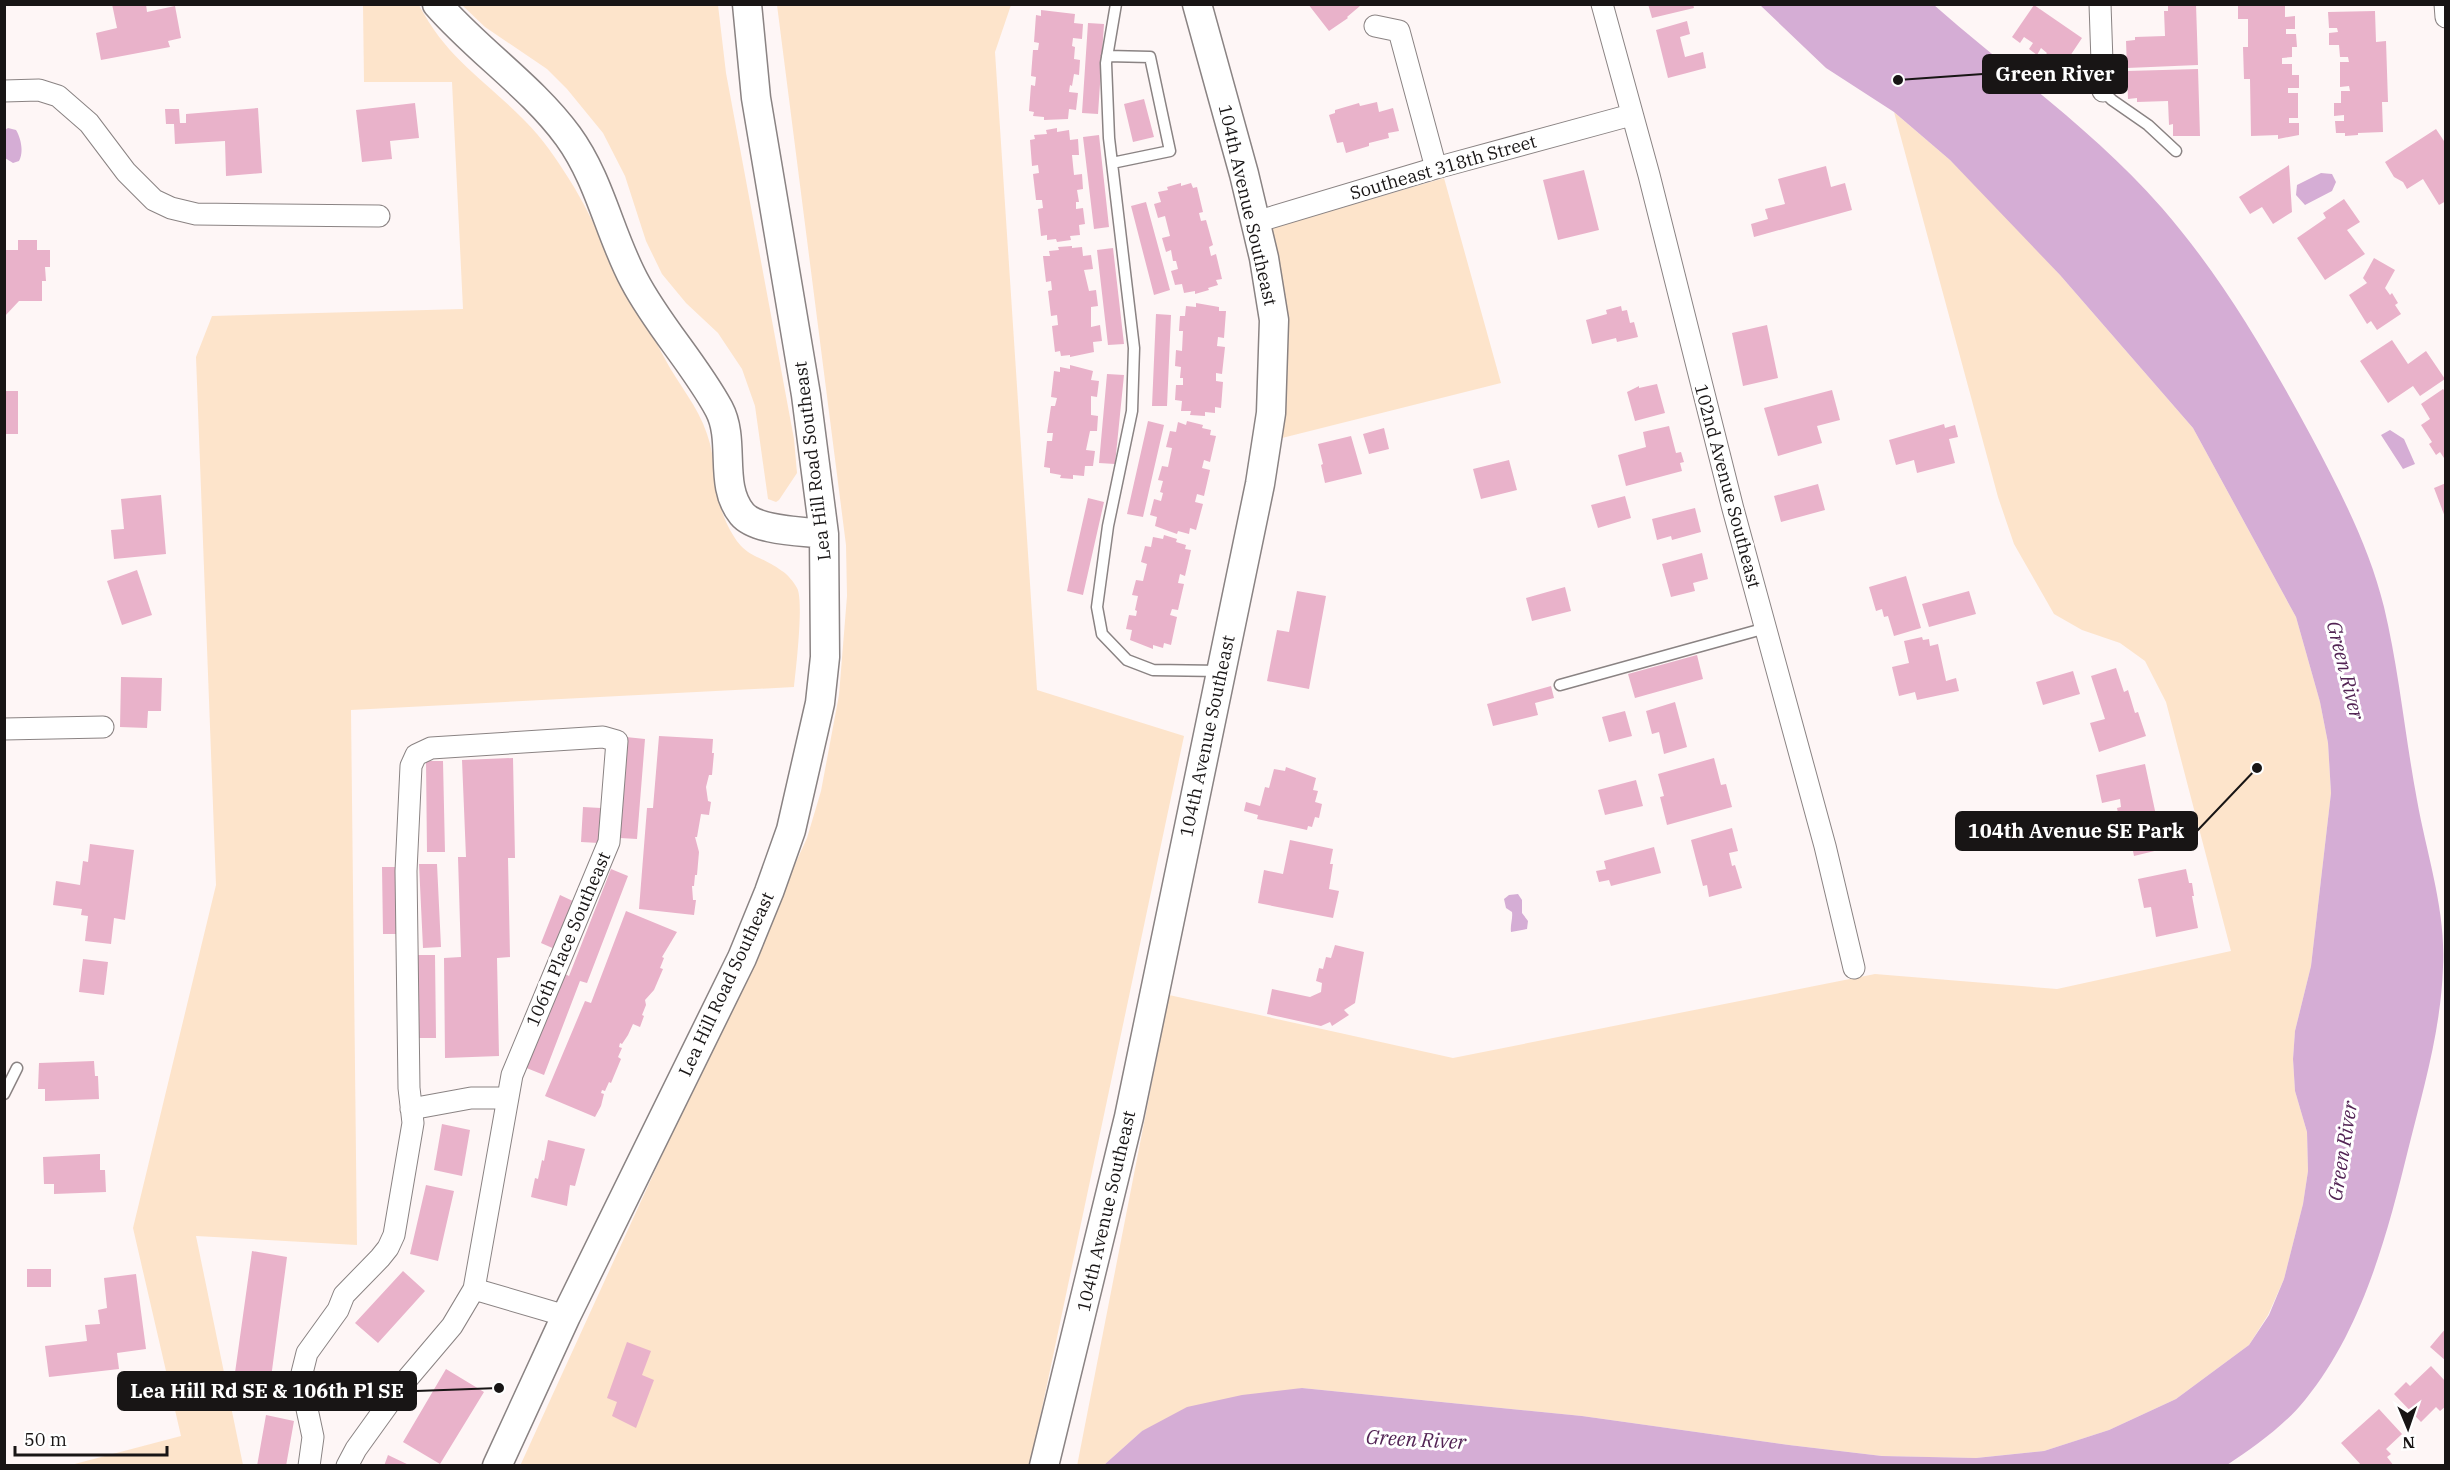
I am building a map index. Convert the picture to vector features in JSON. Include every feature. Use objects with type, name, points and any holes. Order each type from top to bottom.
[{"type":"street","points":[[437,4],[532,97],[567,134],[583,158],[633,279],[689,360],[720,410],[726,433],[732,494],[743,515],[757,525],[824,534]]},
{"type":"street","name":"Lea Hill Road Southeast","points":[[497,1466],[566,1316],[742,957],[769,892],[790,830],[820,704],[825,657],[824,534],[806,395],[756,98],[747,4]]},
{"type":"street","name":"104th Avenue Southeast","points":[[1044,1466],[1129,1117],[1260,484],[1271,412],[1274,320],[1256,222],[1197,4]]},
{"type":"street","name":"102nd Avenue Southeast","points":[[1602,4],[1649,175],[1733,509],[1823,837],[1854,968]]},
{"type":"street","points":[[2100,4],[2103,91]]},
{"type":"street","points":[[2445,4],[2445,17]]},
{"type":"street","points":[[1375,26],[1399,31],[1436,168]]},
{"type":"street","points":[[4,91],[39,90],[58,96],[89,123],[126,172],[154,200],[171,208],[196,214],[379,216]]},
{"type":"street","name":"Southeast 318th Street","points":[[1256,222],[1436,168],[1632,115]]},
{"type":"street","points":[[4,729],[103,727]]},
{"type":"street","name":"106th Place Southeast","points":[[347,1466],[356,1449],[402,1386],[452,1326],[474,1289],[512,1075],[609,842],[616,741],[603,736],[431,748],[416,756],[411,766],[406,871],[411,1109]]},
{"type":"street","points":[[309,1466],[313,1437],[302,1373],[307,1353],[338,1310],[344,1295],[388,1248],[394,1235],[413,1123],[411,1109],[471,1098],[508,1098]]},
{"type":"street","points":[[474,1289],[566,1316]]},
{"type":"lane","points":[[1116,4],[1107,56],[1109,138],[1134,348],[1132,411],[1108,526],[1097,607],[1102,634],[1127,660],[1152,670],[1221,671]]},
{"type":"lane","points":[[1107,56],[1150,57],[1170,151],[1112,163]]},
{"type":"lane","points":[[2103,91],[2148,125],[2176,151]]},
{"type":"lane","points":[[1560,685],[1766,628]]},
{"type":"lane","points":[[4,1094],[17,1068]]},
{"type":"shaded area","points":[[363,5],[419,5],[430,24],[454,54],[531,128],[564,171],[584,204],[665,359],[703,424],[710,446],[723,515],[734,537],[746,550],[784,572],[797,588],[800,620],[794,687],[351,710],[357,1245],[196,1236],[243,1465],[67,1466],[181,1436],[133,1228],[216,885],[196,357],[212,316],[463,309],[452,82],[364,82]]},
{"type":"shaded area","points":[[462,5],[718,5],[726,73],[794,439],[797,473],[776,502],[768,499],[755,406],[742,369],[718,333],[686,303],[662,274],[646,241],[625,176],[603,133],[567,89],[547,69],[485,27]]},
{"type":"shaded area","points":[[777,5],[1011,5],[995,52],[1037,690],[1184,736],[1030,1465],[520,1466],[807,838],[821,791],[839,695],[847,596],[846,545]]},
{"type":"shaded area","points":[[1894,112],[1950,160],[2005,215],[2193,428],[2296,617],[2320,702],[2328,743],[2331,793],[2311,966],[2295,1031],[2293,1059],[2295,1091],[2307,1132],[2308,1171],[2303,1204],[2284,1279],[2268,1315],[2249,1345],[2176,1399],[2109,1430],[2044,1451],[1976,1458],[1882,1456],[1582,1416],[1302,1388],[1142,1431],[1104,1465],[1077,1466],[1169,995],[1453,1058],[1875,974],[2057,989],[2231,951],[2166,702],[2145,661],[2120,643],[2082,630],[2054,614],[2014,544],[1998,497]]},
{"type":"shaded area","points":[[1444,178],[1501,383],[1282,438],[1286,339],[1284,294],[1272,228]]},
{"type":"water","points":[[1760,5],[1934,5],[2109,153],[2184,234],[2224,289],[2295,406],[2353,519],[2378,584],[2384,607],[2417,800],[2439,904],[2443,946],[2439,1014],[2425,1082],[2391,1216],[2357,1313],[2325,1373],[2297,1410],[2258,1443],[2227,1465],[1104,1465],[1142,1431],[1187,1407],[1242,1395],[1302,1388],[1582,1416],[1882,1456],[1976,1458],[2044,1451],[2109,1430],[2176,1399],[2249,1345],[2269,1315],[2284,1279],[2303,1204],[2308,1171],[2307,1132],[2295,1091],[2293,1059],[2295,1031],[2311,966],[2331,793],[2328,743],[2320,702],[2296,617],[2193,428],[2060,275],[1950,160],[1894,112],[1826,68]]},
{"type":"water","points":[[8,128],[16,130],[21,145],[19,161],[13,163],[5,158],[5,130]]},
{"type":"water","points":[[2321,173],[2332,174],[2336,182],[2332,191],[2305,205],[2296,195],[2297,185]]},
{"type":"water","points":[[2390,430],[2404,439],[2415,464],[2403,469],[2381,435]]},
{"type":"water","points":[[1518,894],[1522,900],[1522,913],[1528,921],[1527,929],[1511,932],[1512,912],[1506,908],[1504,899],[1509,895]]},
{"type":"building","points":[[112,4],[146,4],[147,12],[175,6],[181,38],[168,41],[170,47],[101,60],[96,33],[117,28]]},
{"type":"building","points":[[1308,4],[1358,4],[1360,6],[1348,18],[1329,31]]},
{"type":"building","points":[[1648,4],[1693,4],[1694,8],[1652,18]]},
{"type":"building","points":[[2168,4],[2196,4],[2198,65],[2127,68],[2126,41],[2135,40],[2135,37],[2165,36],[2164,11],[2168,11]]},
{"type":"building","points":[[2238,4],[2285,5],[2285,17],[2295,16],[2295,29],[2286,29],[2286,34],[2296,34],[2297,47],[2292,47],[2292,57],[2282,58],[2282,64],[2292,64],[2292,75],[2299,75],[2299,88],[2288,88],[2288,93],[2298,93],[2298,118],[2289,118],[2289,123],[2299,123],[2299,135],[2278,139],[2278,135],[2251,136],[2250,79],[2244,79],[2243,47],[2248,47],[2248,19],[2238,19]]},
{"type":"building","points":[[2034,5],[2082,38],[2060,71],[2043,58],[2047,53],[2041,48],[2037,55],[2029,49],[2033,43],[2024,37],[2020,43],[2012,37]]},
{"type":"building","points":[[1041,10],[1075,14],[1074,23],[1083,24],[1082,39],[1073,38],[1074,59],[1080,60],[1079,75],[1074,74],[1069,92],[1078,93],[1076,110],[1069,109],[1068,119],[1044,120],[1044,117],[1033,116],[1034,112],[1029,111],[1031,85],[1035,86],[1036,77],[1031,76],[1033,50],[1038,50],[1039,43],[1034,42],[1036,15],[1041,16]]},
{"type":"building","points":[[2375,11],[2376,42],[2386,41],[2388,102],[2382,102],[2383,132],[2345,136],[2345,133],[2336,133],[2335,121],[2344,121],[2344,115],[2334,116],[2334,103],[2341,103],[2341,91],[2350,91],[2349,86],[2340,87],[2340,62],[2349,62],[2348,57],[2340,57],[2339,45],[2329,45],[2329,33],[2338,32],[2337,28],[2329,28],[2328,12]]},
{"type":"building","points":[[1687,21],[1690,34],[1680,37],[1685,57],[1703,52],[1706,68],[1668,78],[1656,30]]},
{"type":"building","points":[[1088,23],[1104,24],[1098,114],[1082,113]]},
{"type":"building","points":[[2198,69],[2200,136],[2173,136],[2173,124],[2169,125],[2168,101],[2137,102],[2137,98],[2128,99],[2127,71]]},
{"type":"building","points":[[1144,99],[1154,137],[1133,142],[1124,104]]},
{"type":"building","points":[[1377,102],[1379,112],[1393,108],[1399,131],[1388,133],[1389,138],[1369,143],[1369,146],[1346,153],[1343,142],[1337,143],[1329,115],[1335,113],[1335,110],[1359,103],[1360,106]]},
{"type":"building","points":[[415,103],[419,138],[390,141],[392,159],[362,162],[356,110]]},
{"type":"building","points":[[258,108],[262,173],[226,176],[225,141],[175,144],[174,124],[166,124],[165,109],[179,109],[180,123],[186,123],[186,114]]},
{"type":"building","points":[[1057,128],[1057,132],[1069,130],[1070,140],[1078,139],[1079,155],[1072,155],[1074,175],[1082,174],[1083,189],[1077,190],[1079,202],[1076,202],[1076,209],[1083,208],[1085,224],[1079,225],[1080,235],[1070,236],[1071,240],[1057,242],[1056,239],[1047,240],[1047,235],[1041,236],[1038,209],[1043,208],[1042,200],[1036,200],[1033,174],[1039,173],[1038,165],[1032,166],[1030,140],[1035,139],[1034,135],[1047,134],[1046,130]]},
{"type":"building","points":[[2436,129],[2446,144],[2446,201],[2439,205],[2423,179],[2407,189],[2403,182],[2394,177],[2385,162]]},
{"type":"building","points":[[1099,135],[1109,227],[1094,229],[1083,137]]},
{"type":"building","points":[[2289,165],[2292,212],[2273,224],[2262,207],[2250,214],[2239,197]]},
{"type":"building","points":[[1826,166],[1831,187],[1845,183],[1852,210],[1754,237],[1751,224],[1768,219],[1765,209],[1785,204],[1778,179]]},
{"type":"building","points":[[1584,170],[1599,230],[1558,240],[1543,180]]},
{"type":"building","points":[[1181,183],[1181,186],[1191,183],[1193,188],[1197,187],[1203,212],[1199,213],[1201,221],[1206,220],[1213,245],[1209,247],[1211,256],[1216,254],[1222,279],[1216,280],[1218,285],[1208,288],[1209,290],[1195,294],[1195,291],[1184,293],[1182,284],[1175,285],[1171,271],[1178,269],[1176,261],[1173,261],[1171,250],[1166,252],[1162,238],[1170,236],[1165,216],[1158,218],[1154,204],[1161,202],[1158,192]]},
{"type":"building","points":[[2344,199],[2360,222],[2347,230],[2365,254],[2325,280],[2297,238],[2326,218],[2323,213]]},
{"type":"building","points":[[1146,202],[1170,290],[1154,295],[1131,206]]},
{"type":"building","points":[[18,240],[37,240],[37,250],[50,250],[50,267],[45,267],[46,281],[42,281],[42,301],[19,301],[4,317],[6,250],[18,250]]},
{"type":"building","points":[[1072,246],[1072,248],[1082,247],[1083,256],[1091,255],[1093,269],[1084,270],[1089,291],[1096,290],[1098,306],[1091,307],[1091,327],[1100,325],[1102,341],[1093,342],[1094,352],[1070,357],[1070,355],[1061,356],[1060,351],[1055,352],[1052,326],[1058,325],[1057,315],[1051,316],[1048,291],[1052,290],[1051,281],[1046,282],[1043,256],[1050,256],[1049,251],[1059,250],[1058,247]]},
{"type":"building","points":[[1113,248],[1124,344],[1108,345],[1097,250]]},
{"type":"building","points":[[2374,258],[2395,270],[2385,288],[2390,295],[2392,293],[2398,303],[2395,305],[2401,314],[2377,330],[2371,321],[2367,324],[2349,295],[2367,283],[2363,278]]},
{"type":"building","points":[[1196,303],[1219,307],[1219,311],[1226,311],[1224,338],[1218,337],[1217,346],[1225,347],[1222,374],[1216,373],[1216,381],[1223,382],[1221,408],[1215,407],[1215,413],[1205,412],[1205,416],[1190,415],[1191,411],[1181,411],[1182,401],[1175,400],[1176,385],[1183,385],[1183,378],[1180,378],[1181,367],[1175,366],[1176,350],[1182,351],[1183,331],[1179,331],[1180,316],[1185,316],[1186,306],[1196,307]]},
{"type":"building","points":[[1621,306],[1622,311],[1627,310],[1630,323],[1634,322],[1638,337],[1617,342],[1616,338],[1592,344],[1586,320],[1607,314],[1606,310]]},
{"type":"building","points":[[1156,314],[1171,315],[1167,406],[1152,406]]},
{"type":"building","points":[[1767,325],[1778,378],[1743,386],[1732,333]]},
{"type":"building","points":[[2392,340],[2408,364],[2426,351],[2445,379],[2420,396],[2413,386],[2388,403],[2360,361]]},
{"type":"building","points":[[1070,365],[1093,371],[1091,380],[1099,381],[1097,397],[1091,396],[1091,415],[1098,416],[1097,431],[1090,431],[1086,450],[1095,451],[1093,466],[1085,466],[1084,476],[1073,475],[1073,479],[1060,478],[1061,475],[1050,473],[1050,468],[1044,467],[1047,441],[1052,441],[1053,433],[1047,433],[1051,406],[1055,406],[1057,398],[1051,397],[1054,371],[1060,372],[1060,367],[1070,369]]},
{"type":"building","points":[[1107,374],[1124,375],[1115,464],[1099,463]]},
{"type":"building","points":[[1657,384],[1665,413],[1635,421],[1627,392],[1639,386],[1639,388]]},
{"type":"building","points":[[2443,389],[2446,393],[2446,461],[2440,452],[2436,455],[2429,444],[2432,442],[2421,425],[2430,419],[2421,404]]},
{"type":"building","points":[[1832,390],[1840,420],[1817,426],[1822,443],[1778,456],[1764,408]]},
{"type":"building","points":[[4,391],[18,391],[18,434],[4,434]]},
{"type":"building","points":[[1148,421],[1164,425],[1143,517],[1127,514]]},
{"type":"building","points":[[1187,421],[1203,425],[1202,428],[1211,430],[1210,435],[1216,436],[1210,462],[1204,460],[1202,468],[1210,470],[1204,496],[1197,494],[1195,502],[1203,504],[1196,530],[1190,528],[1189,534],[1178,531],[1177,534],[1155,526],[1157,517],[1150,515],[1154,499],[1161,501],[1163,493],[1160,492],[1163,481],[1158,480],[1162,466],[1168,467],[1172,448],[1166,447],[1170,431],[1176,432],[1178,422],[1186,425]]},
{"type":"building","points":[[1944,424],[1945,428],[1955,425],[1958,437],[1949,439],[1955,463],[1917,473],[1914,460],[1896,465],[1889,440]]},
{"type":"building","points":[[1669,426],[1676,453],[1681,452],[1684,462],[1680,463],[1682,471],[1626,486],[1618,455],[1646,447],[1643,432]]},
{"type":"building","points":[[1384,428],[1389,449],[1369,454],[1363,434]]},
{"type":"building","points":[[1351,436],[1362,474],[1325,483],[1318,444]]},
{"type":"building","points":[[1509,460],[1517,490],[1481,499],[1473,469]]},
{"type":"building","points":[[2446,483],[2446,517],[2445,517],[2434,488]]},
{"type":"building","points":[[1818,484],[1825,510],[1781,522],[1774,496]]},
{"type":"building","points":[[161,495],[166,554],[114,559],[111,530],[124,529],[121,499]]},
{"type":"building","points":[[1625,496],[1631,518],[1598,528],[1591,505]]},
{"type":"building","points":[[1088,498],[1104,502],[1083,595],[1067,591]]},
{"type":"building","points":[[1695,508],[1701,532],[1672,540],[1671,536],[1657,540],[1652,519]]},
{"type":"building","points":[[1164,535],[1177,539],[1176,542],[1186,545],[1185,549],[1191,550],[1185,576],[1180,574],[1178,583],[1184,584],[1178,610],[1172,609],[1170,615],[1177,617],[1171,645],[1164,643],[1163,648],[1153,645],[1153,649],[1130,640],[1132,630],[1126,629],[1129,615],[1136,616],[1138,596],[1132,595],[1136,580],[1143,581],[1147,564],[1141,562],[1145,546],[1151,547],[1153,537],[1163,539]]},
{"type":"building","points":[[1702,553],[1708,579],[1693,583],[1695,591],[1671,597],[1662,564]]},
{"type":"building","points":[[137,570],[152,615],[122,625],[107,581]]},
{"type":"building","points":[[1906,576],[1921,628],[1894,636],[1888,616],[1884,617],[1882,609],[1876,611],[1869,587]]},
{"type":"building","points":[[1565,587],[1571,611],[1532,621],[1526,598]]},
{"type":"building","points":[[1297,591],[1326,596],[1309,689],[1267,681],[1277,630],[1289,632]]},
{"type":"building","points":[[1969,591],[1976,614],[1929,627],[1922,604]]},
{"type":"building","points":[[1922,637],[1923,640],[1929,639],[1930,646],[1938,644],[1946,681],[1956,678],[1959,691],[1917,700],[1915,692],[1899,696],[1892,667],[1909,663],[1904,641]]},
{"type":"building","points":[[1697,655],[1703,679],[1635,698],[1628,674]]},
{"type":"building","points":[[2116,668],[2124,692],[2128,690],[2135,713],[2138,712],[2146,736],[2099,752],[2090,723],[2105,719],[2091,676]]},
{"type":"building","points":[[2073,671],[2080,694],[2043,705],[2036,682]]},
{"type":"building","points":[[121,677],[162,678],[161,711],[148,711],[147,728],[120,727]]},
{"type":"building","points":[[1551,686],[1554,698],[1535,703],[1538,715],[1493,726],[1487,704]]},
{"type":"building","points":[[1675,702],[1687,747],[1664,754],[1659,732],[1652,734],[1646,711]]},
{"type":"building","points":[[1625,711],[1632,736],[1609,742],[1602,717]]},
{"type":"building","points":[[659,736],[713,739],[712,775],[709,775],[706,787],[708,801],[711,802],[709,815],[701,814],[697,837],[695,837],[699,852],[697,875],[695,875],[694,886],[692,886],[693,900],[696,900],[694,915],[639,909],[647,808],[653,808]]},
{"type":"building","points":[[626,737],[645,739],[637,839],[620,838]]},
{"type":"building","points":[[513,758],[515,858],[508,858],[510,957],[497,958],[499,1056],[445,1058],[444,958],[461,957],[458,857],[466,857],[462,760]]},
{"type":"building","points":[[1714,758],[1721,785],[1726,784],[1732,807],[1667,825],[1660,797],[1664,796],[1658,774]]},
{"type":"building","points":[[426,761],[443,761],[445,852],[427,852]]},
{"type":"building","points":[[2145,764],[2157,820],[2169,817],[2175,846],[2134,856],[2130,837],[2123,838],[2117,808],[2121,807],[2120,799],[2102,803],[2096,775]]},
{"type":"building","points":[[1286,767],[1316,778],[1313,790],[1318,791],[1315,802],[1322,804],[1319,818],[1315,817],[1312,827],[1308,826],[1307,830],[1257,819],[1258,815],[1244,811],[1246,802],[1260,806],[1265,787],[1269,788],[1274,769],[1285,771]]},
{"type":"building","points":[[1636,780],[1643,806],[1605,815],[1598,790]]},
{"type":"building","points":[[583,807],[601,808],[599,843],[581,842]]},
{"type":"building","points":[[1732,828],[1738,851],[1729,853],[1742,888],[1709,897],[1707,885],[1703,886],[1691,840]]},
{"type":"building","points":[[1290,840],[1333,849],[1329,889],[1339,891],[1333,918],[1258,903],[1264,870],[1283,874]]},
{"type":"building","points":[[90,844],[134,850],[125,920],[114,918],[111,944],[85,941],[88,916],[81,915],[82,909],[53,905],[56,881],[80,885],[83,861],[88,862]]},
{"type":"building","points":[[1654,847],[1661,873],[1611,886],[1609,880],[1599,882],[1596,871],[1606,869],[1604,861]]},
{"type":"building","points":[[419,864],[437,864],[441,947],[423,948]]},
{"type":"building","points":[[382,867],[400,867],[401,934],[383,934]]},
{"type":"building","points":[[611,869],[628,876],[587,983],[580,981],[544,1075],[524,1067],[563,973],[569,976]]},
{"type":"building","points":[[2186,869],[2189,883],[2192,883],[2198,928],[2156,937],[2151,907],[2144,908],[2138,879]]},
{"type":"building","points":[[560,895],[575,902],[557,950],[541,943]]},
{"type":"building","points":[[626,911],[677,932],[662,957],[664,958],[660,968],[663,969],[654,990],[645,1000],[646,1005],[642,1015],[644,1016],[640,1027],[633,1024],[622,1044],[620,1043],[619,1047],[622,1048],[618,1057],[621,1059],[611,1083],[609,1082],[605,1091],[602,1090],[601,1093],[604,1094],[601,1106],[595,1117],[545,1096],[585,1001],[591,1003]]},
{"type":"building","points":[[1335,945],[1364,952],[1355,1003],[1344,1010],[1349,1015],[1332,1026],[1330,1022],[1321,1026],[1267,1014],[1272,989],[1310,997],[1321,992],[1322,983],[1316,981],[1319,968],[1323,969],[1326,957],[1331,958]]},
{"type":"building","points":[[417,955],[435,955],[436,1038],[418,1038]]},
{"type":"building","points":[[83,959],[108,962],[104,995],[79,992]]},
{"type":"building","points":[[94,1061],[95,1076],[98,1076],[99,1099],[45,1101],[45,1089],[38,1089],[39,1063]]},
{"type":"building","points":[[442,1124],[470,1130],[462,1176],[434,1170]]},
{"type":"building","points":[[548,1140],[585,1149],[575,1186],[570,1185],[567,1206],[531,1197],[535,1178],[538,1179],[542,1160],[544,1161]]},
{"type":"building","points":[[100,1154],[100,1170],[105,1170],[106,1192],[54,1194],[54,1184],[44,1184],[43,1157]]},
{"type":"building","points":[[426,1185],[454,1191],[438,1261],[410,1254]]},
{"type":"building","points":[[252,1251],[287,1257],[269,1393],[233,1387]]},
{"type":"building","points":[[27,1269],[51,1269],[51,1287],[27,1287]]},
{"type":"building","points":[[403,1271],[425,1291],[378,1343],[355,1323]]},
{"type":"building","points":[[136,1274],[146,1349],[117,1353],[119,1369],[49,1377],[45,1346],[87,1341],[85,1325],[100,1324],[98,1310],[107,1308],[104,1278]]},
{"type":"building","points":[[2446,1328],[2446,1361],[2430,1347]]},
{"type":"building","points":[[627,1342],[651,1351],[642,1375],[654,1380],[636,1428],[612,1416],[617,1402],[607,1398]]},
{"type":"building","points":[[2431,1366],[2446,1382],[2446,1406],[2440,1411],[2436,1407],[2421,1422],[2394,1394],[2406,1382],[2410,1386]]},
{"type":"building","points":[[446,1369],[484,1392],[440,1464],[403,1442]]},
{"type":"building","points":[[2379,1409],[2402,1434],[2386,1449],[2391,1454],[2387,1457],[2394,1466],[2362,1466],[2341,1443]]},
{"type":"building","points":[[266,1415],[294,1421],[286,1466],[257,1466]]},
{"type":"building","points":[[388,1455],[411,1466],[384,1466]]},
{"type":"place","name":"Green River","points":[[1898,80]]},
{"type":"place","name":"104th Avenue SE Park","points":[[2257,768]]},
{"type":"place","name":"Lea Hill Rd SE & 106th Pl SE","points":[[499,1388]]}]
